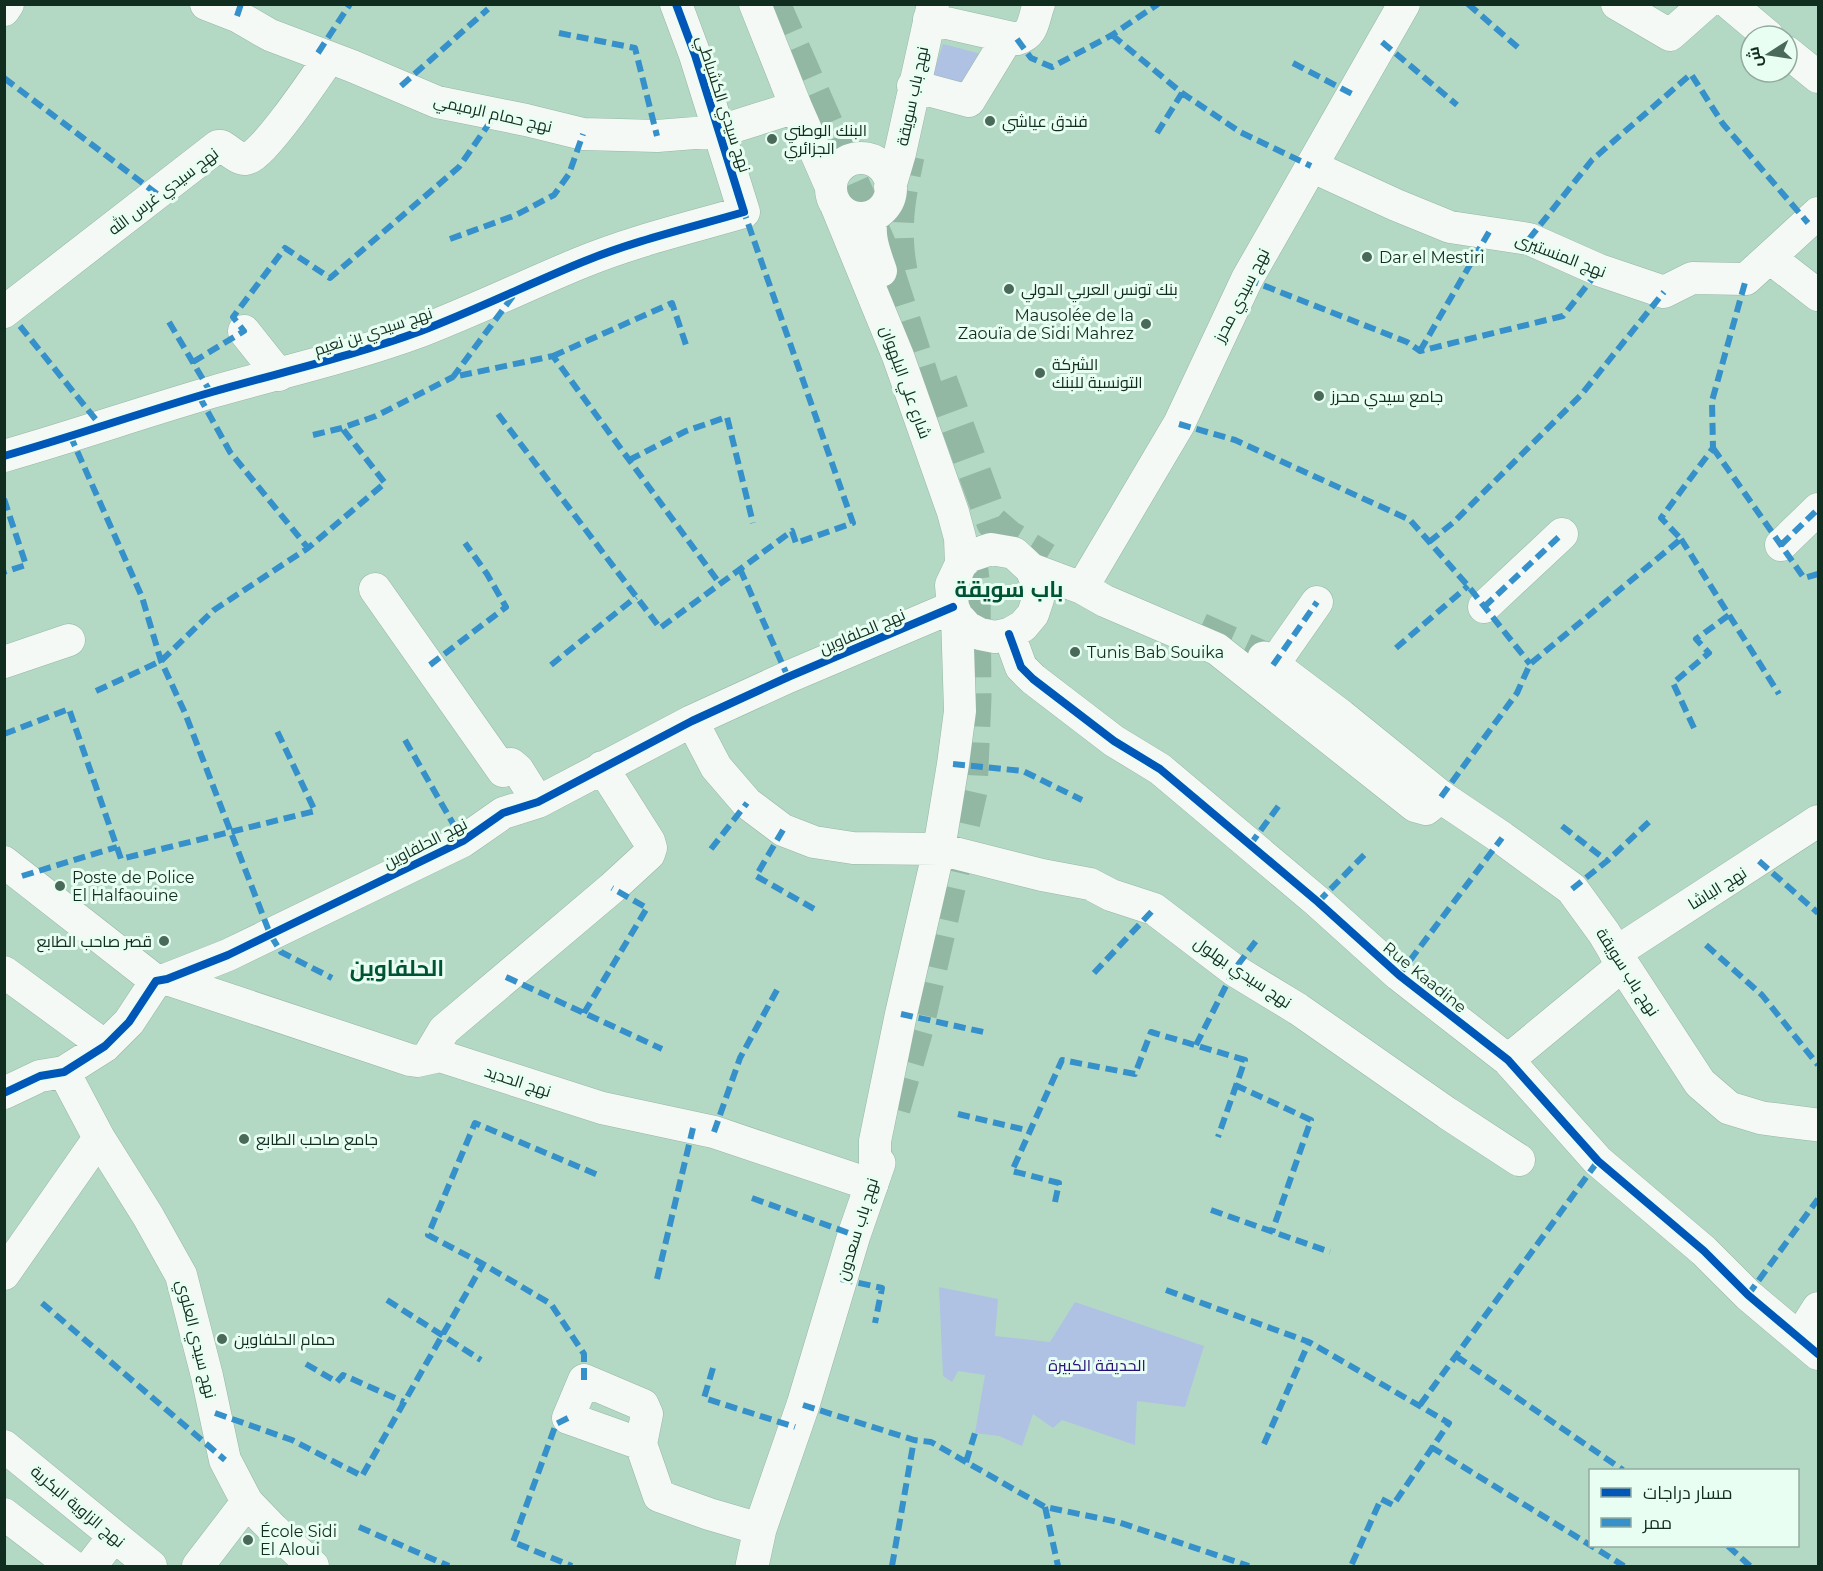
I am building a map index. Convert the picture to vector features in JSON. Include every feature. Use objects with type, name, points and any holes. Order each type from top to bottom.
[{"type":"main road","name":"نهج باب سويقة","points":[[1268,662],[1441,797],[1502,837],[1572,890],[1604,933],[1700,1083],[1729,1108],[1762,1118],[1818,1125]]},
{"type":"main road","name":"نهج باب سعدون","points":[[752,1566],[760,1529],[803,1405],[854,1235],[875,1174]]},
{"type":"street","points":[[4,10],[8,4]]},
{"type":"street","name":"نهج حمام الرميمي","points":[[206,4],[237,16],[270,35],[437,102],[583,134],[657,136],[720,131],[796,107]]},
{"type":"street","name":"نهج سيدي الكشباطي","points":[[676,4],[720,131],[744,212]]},
{"type":"street","name":"شارع علي البلهوان","points":[[755,4],[897,356],[953,512],[960,538],[961,564]]},
{"type":"street","points":[[931,12],[1017,39],[1028,34],[1034,24],[1039,4]]},
{"type":"street","name":"نهج سيدي محرز","points":[[1082,588],[1179,424],[1246,279],[1404,4]]},
{"type":"street","points":[[1617,4],[1670,35],[1705,4]]},
{"type":"street","points":[[1730,4],[1754,24]]},
{"type":"street","name":"نهج باب سويقة","points":[[890,187],[900,153],[931,12]]},
{"type":"street","points":[[913,86],[969,101],[1008,37]]},
{"type":"street","name":"نهج سيدي غرس الله","points":[[4,312],[218,146],[241,159],[250,158],[275,133],[329,58]]},
{"type":"street","points":[[1799,62],[1816,76]]},
{"type":"street","points":[[851,159],[869,159],[884,170],[889,177],[890,187],[886,204],[872,216],[856,218],[842,211],[833,196],[837,170],[851,159]]},
{"type":"street","name":"نهج المنستيرى","points":[[1311,166],[1450,227],[1529,239],[1599,270],[1664,292],[1692,278],[1746,279],[1770,258]]},
{"type":"street","name":"نهج سيدي بن نعيم","points":[[4,456],[421,331],[515,293],[580,263],[655,237],[744,212]]},
{"type":"street","points":[[1818,213],[1770,258],[1818,295]]},
{"type":"street","name":"شارع علي البلهوان","points":[[872,216],[871,242],[964,499],[980,526],[1003,550]]},
{"type":"street","points":[[244,331],[279,375]]},
{"type":"street","points":[[1781,545],[1818,509]]},
{"type":"street","points":[[1484,607],[1562,534]]},
{"type":"street","points":[[939,849],[960,711],[955,612],[951,585],[961,564],[980,551],[991,549],[1014,553],[1031,569],[1082,588],[1105,601],[1217,649],[1415,806],[1426,809],[1441,797]]},
{"type":"street","points":[[955,612],[967,627],[980,634],[995,637],[1009,634],[1023,626],[1033,614],[1038,599],[1037,583],[1031,569]]},
{"type":"street","points":[[375,589],[503,771],[511,764],[518,770],[538,802]]},
{"type":"street","points":[[1268,662],[1317,602]]},
{"type":"street","name":"نهج الحلفاوين","points":[[162,980],[228,955],[463,841],[503,813],[538,802],[692,721],[788,677],[955,612]]},
{"type":"street","name":"Rue Kaadine","points":[[1009,634],[1021,666],[1033,679],[1114,741],[1160,769],[1318,902],[1399,975],[1508,1060],[1598,1161],[1704,1251],[1748,1295],[1808,1346]]},
{"type":"street","points":[[4,662],[69,640]]},
{"type":"street","name":"نهج سيدي بهلول","points":[[692,721],[716,767],[747,803],[783,830],[814,842],[853,848],[939,849],[1042,875],[1090,884],[1111,895],[1154,909],[1234,970],[1298,1009],[1447,1113],[1519,1160]]},
{"type":"street","points":[[428,1057],[444,1030],[649,854],[651,848],[649,841],[602,767]]},
{"type":"street","name":"نهج الباشا","points":[[1508,1060],[1619,959],[1818,821]]},
{"type":"street","name":"نهج باب سعدون","points":[[875,1174],[875,1141],[939,849]]},
{"type":"street","name":"نهج الحديد","points":[[4,862],[162,980],[410,1060],[417,1061],[440,1056],[449,1058],[602,1108],[714,1132],[875,1174]]},
{"type":"street","points":[[4,972],[105,1046]]},
{"type":"street","points":[[4,1093],[40,1077],[64,1072],[105,1046],[129,1022],[162,980]]},
{"type":"street","name":"نهج سيدي العلوي","points":[[64,1072],[99,1138],[148,1216],[181,1275],[207,1376],[225,1460],[247,1502],[313,1566]]},
{"type":"street","points":[[4,1274],[99,1138]]},
{"type":"street","points":[[1808,1346],[1818,1308]]},
{"type":"street","points":[[641,1444],[568,1418],[584,1380],[643,1405],[647,1414],[641,1444],[659,1496],[760,1529]]},
{"type":"street","name":"نهج الزاوية البكرية","points":[[4,1446],[151,1566]]},
{"type":"street","points":[[198,1566],[247,1502]]},
{"type":"street","points":[[4,1514],[72,1566]]},
{"type":"street","points":[[91,1566],[114,1536]]},
{"type":"green space","points":[[943,44],[989,56],[964,93],[930,85]]},
{"type":"green space","name":"الحديقة الكبيرة","points":[[939,1287],[998,1299],[995,1336],[1050,1342],[1075,1302],[1204,1346],[1185,1407],[1137,1401],[1135,1445],[1062,1420],[1053,1428],[1033,1414],[1022,1446],[999,1436],[975,1433],[985,1375],[958,1371],[952,1382],[943,1376]]},
{"type":"tunnel","points":[[774,4],[879,243],[935,416]]},
{"type":"tunnel","points":[[901,271],[897,227],[908,156]]},
{"type":"tunnel","points":[[941,381],[993,523],[1008,536],[1046,559]]},
{"type":"tunnel","points":[[894,1109],[917,1029],[971,791],[975,697],[974,587],[967,532]]},
{"type":"tunnel","points":[[1200,629],[1264,658]]},
{"type":"marked path","points":[[237,16],[241,4]]},
{"type":"marked path","points":[[318,53],[350,4]]},
{"type":"marked path","points":[[1017,39],[1031,58],[1052,67],[1112,35],[1158,4]]},
{"type":"marked path","points":[[1468,4],[1522,51]]},
{"type":"marked path","points":[[401,86],[488,9]]},
{"type":"marked path","points":[[559,33],[635,48],[657,136]]},
{"type":"marked path","points":[[1112,35],[1182,93],[1240,132],[1311,166]]},
{"type":"marked path","points":[[1382,42],[1457,105]]},
{"type":"marked path","points":[[1293,63],[1354,95]]},
{"type":"marked path","points":[[1529,239],[1592,160],[1691,74],[1723,124],[1808,223]]},
{"type":"marked path","points":[[4,78],[157,194]]},
{"type":"marked path","points":[[1157,133],[1182,93]]},
{"type":"marked path","points":[[193,362],[244,331],[233,317],[285,248],[330,278],[459,167],[495,115]]},
{"type":"marked path","points":[[450,239],[516,215],[554,195],[569,174],[583,134]]},
{"type":"marked path","points":[[498,414],[660,628],[792,531],[796,543],[853,523],[744,212]]},
{"type":"marked path","points":[[1420,351],[1489,232]]},
{"type":"marked path","points":[[1247,279],[1407,342],[1420,351],[1563,316],[1599,270]]},
{"type":"marked path","points":[[1441,797],[1517,693],[1530,664],[1681,539],[1661,518],[1713,448],[1712,401],[1746,279]]},
{"type":"marked path","points":[[1429,542],[1454,522],[1581,395],[1664,292]]},
{"type":"marked path","points":[[513,296],[453,377],[553,356],[720,584]]},
{"type":"marked path","points":[[553,356],[672,303],[686,345]]},
{"type":"marked path","points":[[169,322],[211,393]]},
{"type":"marked path","points":[[20,326],[101,426]]},
{"type":"marked path","points":[[313,435],[376,416],[453,377]]},
{"type":"marked path","points":[[199,396],[230,452],[308,548]]},
{"type":"marked path","points":[[629,460],[686,431],[727,417],[753,523]]},
{"type":"marked path","points":[[1179,424],[1235,440],[1410,520],[1468,586],[1530,664]]},
{"type":"marked path","points":[[96,691],[161,661],[214,610],[308,548],[385,483],[342,428]]},
{"type":"marked path","points":[[70,435],[142,597],[161,661],[185,713],[270,934],[281,952],[332,978]]},
{"type":"marked path","points":[[1713,448],[1804,578],[1818,574]]},
{"type":"marked path","points":[[4,499],[26,565],[4,572]]},
{"type":"marked path","points":[[1781,545],[1818,509]]},
{"type":"marked path","points":[[1484,607],[1562,534]]},
{"type":"marked path","points":[[1681,539],[1779,694]]},
{"type":"marked path","points":[[430,665],[506,607],[487,574],[465,543]]},
{"type":"marked path","points":[[740,569],[788,677]]},
{"type":"marked path","points":[[1396,648],[1468,586]]},
{"type":"marked path","points":[[551,665],[636,597]]},
{"type":"marked path","points":[[1273,665],[1317,602]]},
{"type":"marked path","points":[[1694,728],[1673,683],[1709,653],[1696,639],[1729,615]]},
{"type":"marked path","points":[[4,734],[69,709],[121,859],[315,811],[277,731]]},
{"type":"marked path","points":[[405,740],[463,841]]},
{"type":"marked path","points":[[953,764],[1023,771],[1082,800]]},
{"type":"marked path","points":[[711,849],[747,803]]},
{"type":"marked path","points":[[1250,845],[1280,804]]},
{"type":"marked path","points":[[1572,889],[1607,861],[1651,820]]},
{"type":"marked path","points":[[1562,826],[1607,861]]},
{"type":"marked path","points":[[783,830],[756,876],[816,910]]},
{"type":"marked path","points":[[1399,975],[1502,838]]},
{"type":"marked path","points":[[22,876],[117,847]]},
{"type":"marked path","points":[[1318,902],[1368,851]]},
{"type":"marked path","points":[[1759,861],[1818,913]]},
{"type":"marked path","points":[[584,1013],[647,908],[612,888]]},
{"type":"marked path","points":[[1094,973],[1154,909]]},
{"type":"marked path","points":[[1196,1045],[1234,970],[1259,937]]},
{"type":"marked path","points":[[1706,945],[1762,995],[1818,1065]]},
{"type":"marked path","points":[[506,977],[662,1049]]},
{"type":"marked path","points":[[714,1132],[740,1058],[777,990]]},
{"type":"marked path","points":[[901,1014],[988,1033]]},
{"type":"marked path","points":[[1055,1202],[1059,1183],[1012,1171],[1062,1060],[1135,1074],[1151,1032],[1245,1060],[1218,1137]]},
{"type":"marked path","points":[[1235,1085],[1311,1120],[1272,1232]]},
{"type":"marked path","points":[[958,1114],[1030,1131]]},
{"type":"marked path","points":[[584,1380],[584,1354],[551,1304],[428,1235],[475,1123],[598,1175]]},
{"type":"marked path","points":[[657,1279],[693,1128]]},
{"type":"marked path","points":[[1420,1405],[1598,1161]]},
{"type":"marked path","points":[[752,1198],[854,1235]]},
{"type":"marked path","points":[[1748,1295],[1818,1199]]},
{"type":"marked path","points":[[1211,1210],[1330,1252]]},
{"type":"marked path","points":[[215,1413],[292,1440],[362,1476],[483,1264]]},
{"type":"marked path","points":[[841,1279],[882,1288],[875,1323]]},
{"type":"marked path","points":[[1166,1290],[1309,1342],[1449,1423],[1393,1505],[1381,1499],[1351,1566]]},
{"type":"marked path","points":[[387,1300],[481,1360]]},
{"type":"marked path","points":[[42,1303],[225,1460]]},
{"type":"marked path","points":[[1264,1444],[1309,1342]]},
{"type":"marked path","points":[[1456,1356],[1622,1469]]},
{"type":"marked path","points":[[306,1364],[337,1382],[343,1375],[404,1402]]},
{"type":"marked path","points":[[713,1368],[704,1398],[795,1427]]},
{"type":"marked path","points":[[803,1405],[914,1440],[931,1442],[1045,1507],[1118,1522],[1249,1566]]},
{"type":"marked path","points":[[568,1418],[556,1424],[513,1542],[572,1566]]},
{"type":"marked path","points":[[966,1462],[975,1433]]},
{"type":"marked path","points":[[892,1566],[914,1440]]},
{"type":"marked path","points":[[1431,1447],[1589,1544]]},
{"type":"marked path","points":[[1045,1507],[1058,1566]]},
{"type":"marked path","points":[[359,1527],[449,1566]]},
{"type":"marked path","points":[[1593,1547],[1624,1566]]},
{"type":"marked path","points":[[1729,1547],[1750,1566]]},
{"type":"cycle path","points":[[4,456],[212,392],[395,340],[441,323],[600,255],[744,212],[695,55],[676,4]]},
{"type":"cycle path","points":[[4,1093],[40,1076],[64,1072],[105,1046],[129,1022],[156,981],[167,979],[228,955],[463,841],[503,813],[538,802],[692,721],[788,677],[953,607]]},
{"type":"cycle path","points":[[1009,634],[1021,667],[1033,679],[1114,741],[1160,769],[1318,902],[1399,975],[1508,1060],[1598,1161],[1704,1251],[1748,1295],[1818,1354]]},
{"type":"place","name":"فندق عياشي","points":[[990,121]]},
{"type":"place","name":"البنك الوطني الجزائري","points":[[772,139]]},
{"type":"place","name":"Dar el Mestiri","points":[[1367,257]]},
{"type":"place","name":"بنك تونس العربي الدولي","points":[[1009,289]]},
{"type":"place","name":"Mausolée de la Zaouïa de Sidi Mahrez","points":[[1146,324]]},
{"type":"place","name":"الشركة التونسية للبنك","points":[[1040,373]]},
{"type":"place","name":"جامع سيدي محرز","points":[[1319,396]]},
{"type":"place","name":"Tunis Bab Souika","points":[[1075,652]]},
{"type":"place","name":"Poste de Police El Halfaouine","points":[[60,886]]},
{"type":"place","name":"قصر صاحب الطابع","points":[[164,941]]},
{"type":"place","name":"جامع صاحب الطابع","points":[[244,1139]]},
{"type":"place","name":"حمام الحلفاوين","points":[[222,1339]]},
{"type":"place","name":"École Sidi El Aloui","points":[[248,1540]]},
{"type":"district","name":"باب سويقة","points":[[1009,589]]},
{"type":"district","name":"الحلفاوين","points":[[397,968]]}]
